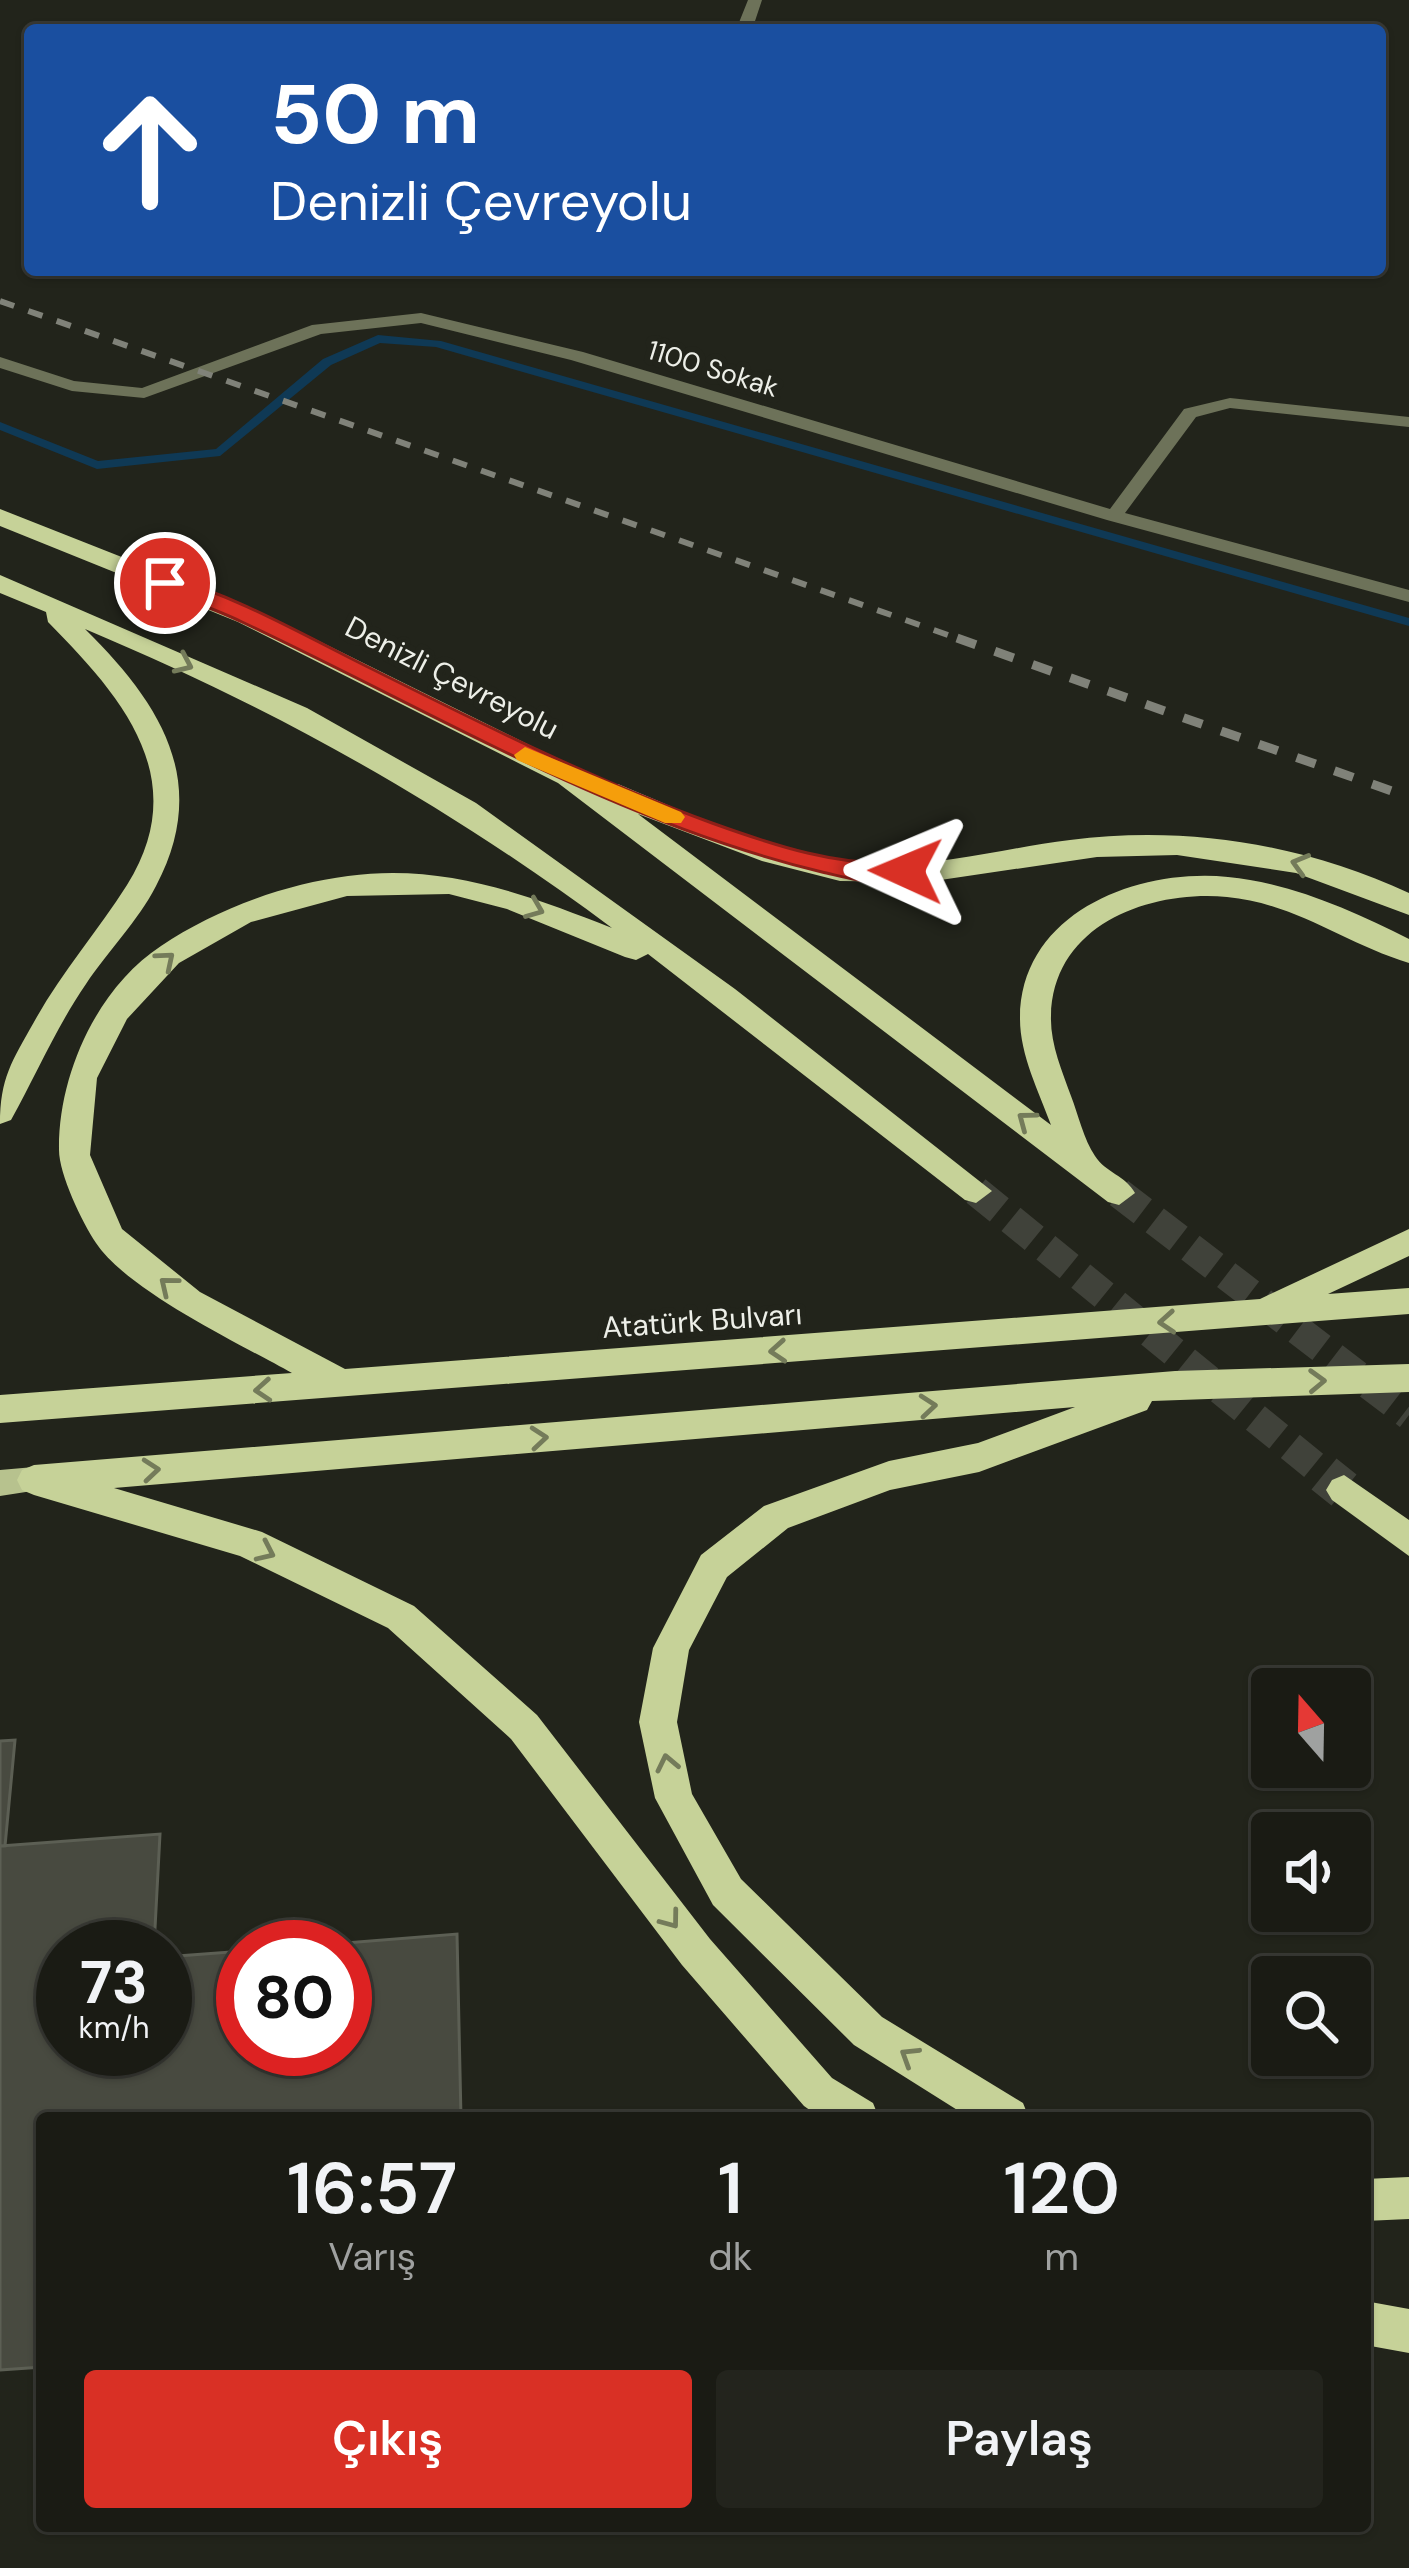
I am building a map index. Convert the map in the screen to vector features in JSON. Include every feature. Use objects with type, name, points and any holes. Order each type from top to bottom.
[{"type":"highway","name":"Denizli Çevreyolu","points":[[0,517],[247,616],[568,776],[1119,1192]]},
{"type":"highway","points":[[0,584],[299,716],[443,797],[687,969],[976,1191]]},
{"type":"highway","points":[[0,1112],[72,981],[142,885],[168,821],[158,744],[122,681],[44,602]]},
{"type":"highway","points":[[568,776],[753,847],[868,874],[1097,847],[1197,845],[1292,860],[1409,905]]},
{"type":"highway","points":[[343,1384],[188,1301],[109,1237],[74,1155],[82,1078],[115,1012],[168,955],[186,944],[242,914],[347,886],[449,884],[515,901],[687,969]]},
{"type":"highway","points":[[1079,1160],[1035,1026],[1048,960],[1085,916],[1154,889],[1229,884],[1333,910],[1409,952]]},
{"type":"highway","points":[[1247,1316],[1409,1242]]},
{"type":"highway","name":"Atatürk Bulvarı","points":[[0,1409],[1409,1301]]},
{"type":"highway","points":[[17,1481],[1175,1385],[1409,1378]]},
{"type":"highway","points":[[998,2112],[868,2030],[727,1892],[674,1798],[658,1722],[671,1648],[714,1566],[776,1517],[889,1476],[979,1457],[1175,1385]]},
{"type":"highway","points":[[17,1481],[249,1543],[401,1617],[524,1727],[696,1952],[818,2092],[849,2112]]},
{"type":"highway","points":[[1344,1490],[1409,1540]]},
{"type":"highway","points":[[1371,2200],[1409,2198]]},
{"type":"highway","points":[[1371,2325],[1409,2331]]},
{"type":"street","name":"1100 Sokak","points":[[0,362],[72,386],[144,393],[318,329],[421,317],[577,356],[1114,516],[1409,596]]},
{"type":"street","points":[[1114,516],[1190,413],[1230,404],[1409,422]]},
{"type":"building","points":[[15,1740],[5,1846],[0,1846],[0,1741]]},
{"type":"building","points":[[160,1834],[155,1920],[36,1920],[36,2076],[192,2076],[192,1955],[216,1953],[216,2076],[372,2076],[372,1941],[457,1934],[461,2112],[36,2112],[36,2367],[0,2370],[0,1846]]},
{"type":"waterway","points":[[0,426],[97,465],[220,452],[327,362],[378,339],[437,344],[1409,622]]},
{"type":"tunnel","points":[[976,1191],[1328,1477]]},
{"type":"tunnel","points":[[1119,1193],[1409,1415]]},
{"type":"tunnel","points":[[1324,1474],[1344,1490]]},
{"type":"railway","points":[[0,301],[965,641]]},
{"type":"railway","points":[[957,638],[1409,797]]},
{"type":"slow traffic","points":[[525,755],[673,817]]},
{"type":"route","points":[[165,583],[247,616],[568,776],[684,822],[753,847],[868,874],[906,871]]}]
